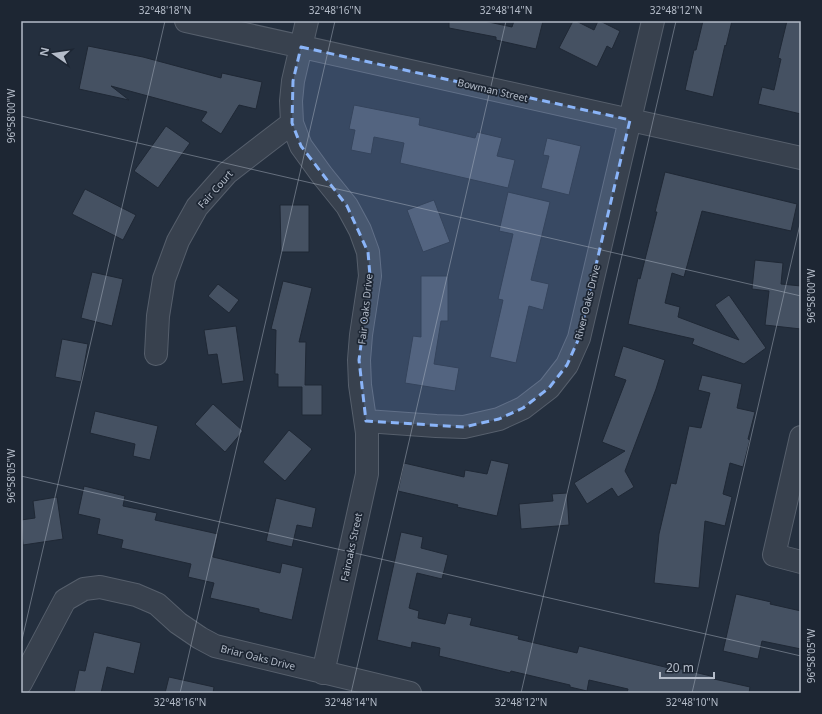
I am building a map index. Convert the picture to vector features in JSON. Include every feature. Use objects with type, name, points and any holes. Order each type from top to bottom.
[{"type":"street","name":"Bowman Street","points":[[186,21],[801,158]]},
{"type":"street","points":[[292,123],[293,81],[307,21]]},
{"type":"street","name":"River Oaks Drive","points":[[366,421],[464,427],[499,418],[523,408],[549,388],[567,366],[580,338],[653,21]]},
{"type":"street","name":"Fair Court","points":[[156,354],[158,316],[164,279],[178,241],[197,207],[227,173],[292,123]]},
{"type":"street","name":"Fair Oaks Drive","points":[[292,123],[301,146],[347,206],[360,230],[368,252],[370,276],[361,335],[359,360],[360,385],[366,421]]},
{"type":"street","name":"Fairoaks Street","points":[[324,672],[367,474],[368,452],[366,421]]},
{"type":"street","points":[[801,436],[774,555],[801,562]]},
{"type":"street","name":"Briar Oaks Drive","points":[[21,683],[65,600],[84,589],[100,587],[136,595],[157,604],[178,623],[215,646],[410,693]]},
{"type":"highlighted area","points":[[301,47],[630,120],[579,338],[567,365],[549,388],[523,408],[499,419],[464,427],[366,421],[359,360],[370,276],[368,252],[347,206],[301,146],[292,123],[293,81]]},
{"type":"building","points":[[449,21],[484,21],[512,27],[514,21],[543,21],[536,49],[496,40],[496,37],[449,28]]},
{"type":"building","points":[[573,21],[594,30],[598,21],[600,21],[620,31],[612,49],[607,46],[597,67],[559,48]]},
{"type":"building","points":[[703,21],[732,21],[713,97],[685,90],[694,50],[696,50]]},
{"type":"building","points":[[787,21],[801,21],[801,114],[758,104],[762,87],[774,90],[781,59],[778,58]]},
{"type":"building","points":[[88,46],[143,57],[221,78],[222,73],[262,82],[256,109],[239,105],[221,134],[201,121],[207,112],[111,86],[129,100],[79,89]]},
{"type":"building","points":[[354,105],[420,118],[419,125],[475,138],[477,132],[502,138],[497,156],[515,160],[508,188],[400,163],[404,143],[374,137],[371,154],[351,150],[355,130],[349,129]]},
{"type":"building","points":[[166,126],[190,143],[158,188],[134,171]]},
{"type":"building","points":[[547,138],[581,146],[569,195],[541,188],[549,156],[543,155]]},
{"type":"building","points":[[665,172],[797,204],[791,231],[702,211],[684,277],[672,273],[665,303],[680,307],[678,317],[739,340],[715,305],[729,295],[766,348],[744,364],[692,344],[694,339],[628,324],[638,278],[640,279],[657,212],[655,212]]},
{"type":"building","points":[[85,189],[136,215],[123,240],[72,214]]},
{"type":"building","points":[[508,192],[550,202],[531,280],[549,284],[543,310],[529,306],[516,363],[490,357],[503,300],[498,299],[513,234],[499,231]]},
{"type":"building","points":[[434,200],[450,242],[423,252],[407,210]]},
{"type":"building","points":[[280,205],[309,205],[309,252],[281,252]]},
{"type":"building","points":[[755,260],[783,263],[781,284],[801,286],[801,329],[765,325],[769,291],[752,289]]},
{"type":"building","points":[[92,272],[123,279],[112,326],[81,318]]},
{"type":"building","points":[[421,276],[448,276],[448,321],[441,321],[434,364],[459,368],[455,391],[405,383],[413,336],[421,337]]},
{"type":"building","points":[[283,281],[312,288],[299,342],[306,342],[305,385],[322,385],[322,415],[302,415],[302,387],[278,387],[278,374],[275,374],[276,330],[271,329]]},
{"type":"building","points":[[218,284],[239,300],[229,313],[208,296]]},
{"type":"building","points":[[236,326],[244,381],[222,384],[217,354],[208,355],[204,330]]},
{"type":"building","points":[[62,339],[88,344],[81,382],[55,377]]},
{"type":"building","points":[[623,346],[665,360],[656,389],[625,471],[634,487],[618,497],[612,488],[587,504],[574,483],[625,451],[602,442],[626,380],[614,376]]},
{"type":"building","points":[[702,375],[742,384],[737,408],[755,412],[748,439],[750,440],[743,467],[730,463],[723,494],[732,497],[725,526],[705,521],[699,588],[654,583],[659,534],[671,483],[676,484],[689,426],[701,428],[710,393],[698,390]]},
{"type":"building","points":[[213,404],[243,431],[225,452],[195,424]]},
{"type":"building","points":[[95,411],[158,426],[150,460],[133,456],[135,444],[90,433]]},
{"type":"building","points":[[289,430],[312,449],[285,481],[263,462]]},
{"type":"building","points":[[491,460],[509,464],[497,516],[398,491],[404,463],[464,477],[465,470],[487,474]]},
{"type":"building","points":[[84,486],[125,496],[123,506],[157,513],[155,520],[218,534],[213,557],[280,573],[282,563],[303,568],[292,620],[259,612],[259,609],[210,598],[214,583],[188,577],[191,564],[121,548],[123,540],[97,534],[100,519],[78,514]]},
{"type":"building","points":[[567,493],[569,525],[521,529],[519,504],[553,501],[552,494]]},
{"type":"building","points":[[57,497],[63,539],[23,545],[21,520],[35,518],[33,501]]},
{"type":"building","points":[[276,498],[316,508],[312,528],[297,525],[292,547],[266,541]]},
{"type":"building","points":[[401,532],[423,537],[421,548],[448,555],[442,579],[417,573],[409,608],[419,611],[418,618],[445,624],[448,613],[472,618],[470,625],[519,636],[518,639],[577,653],[579,646],[677,670],[677,668],[715,677],[714,679],[750,687],[749,693],[627,693],[628,689],[589,680],[587,691],[570,687],[570,685],[511,671],[510,673],[439,656],[440,648],[412,642],[411,648],[377,640]]},
{"type":"building","points":[[736,594],[801,611],[801,649],[762,641],[758,659],[723,651]]},
{"type":"building","points":[[94,632],[141,643],[134,674],[107,667],[101,693],[74,693],[79,670],[85,671]]},
{"type":"building","points":[[169,677],[214,687],[213,693],[165,693]]}]
